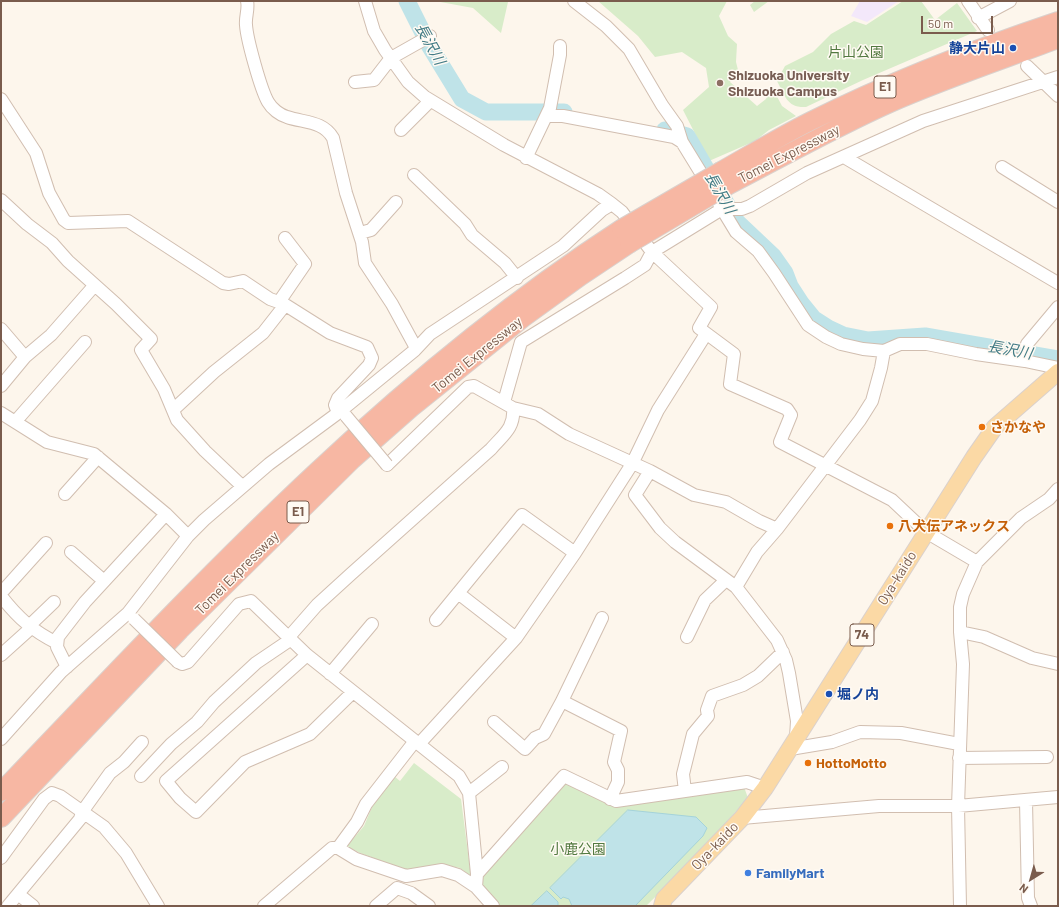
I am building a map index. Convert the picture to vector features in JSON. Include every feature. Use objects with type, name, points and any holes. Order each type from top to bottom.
[{"type":"highway","name":"Tomei Expressway","points":[[1,792],[241,544],[382,411],[495,318],[572,261],[625,237],[724,178],[811,121],[890,84],[993,43],[1058,21]]},
{"type":"highway","name":"Tomei Expressway","points":[[724,178],[831,131],[890,103],[964,73],[1058,39]]},
{"type":"highway","name":"Tomei Expressway","points":[[1,818],[180,630],[352,460],[411,408],[523,318],[581,276],[625,237]]},
{"type":"main road","name":"Oya-kaido","points":[[661,904],[742,818],[765,788],[926,532],[995,427],[1058,372]]},
{"type":"street","points":[[247,1],[246,26],[263,90],[269,103],[277,112],[286,117],[320,125],[329,131],[333,138],[346,193],[360,233],[365,263],[392,304],[416,348]]},
{"type":"street","points":[[365,1],[374,31],[391,58],[408,82],[430,101],[526,158],[598,194],[622,212],[652,252],[711,307],[700,328],[734,354],[730,384],[787,409],[791,415],[780,442],[892,500],[926,532],[977,562]]},
{"type":"street","points":[[574,1],[606,26],[629,49],[662,105],[677,126],[682,141],[736,232],[758,251],[808,325],[826,337],[841,344],[884,351],[900,344],[927,344],[976,354],[1025,360],[1058,368]]},
{"type":"street","points":[[978,18],[1010,1]]},
{"type":"street","points":[[967,3],[988,30]]},
{"type":"street","points":[[355,82],[374,80],[391,58],[426,38]]},
{"type":"street","points":[[526,158],[548,113],[560,54],[560,46]]},
{"type":"street","points":[[1027,66],[1058,96]]},
{"type":"street","points":[[141,776],[171,744],[196,722],[214,702],[256,663],[289,639],[317,605],[491,449],[511,427],[514,419],[509,405],[521,342],[645,265],[652,252],[723,209],[742,209],[807,173],[923,121],[1058,77]]},
{"type":"street","points":[[1,99],[36,153],[49,194],[64,220],[68,223],[128,221],[223,283],[229,284],[243,281],[270,299],[282,304],[330,333],[367,347],[371,351],[372,358],[368,365],[338,398],[335,405],[387,465],[468,387],[474,386],[509,405],[538,414],[569,434],[650,471],[701,497],[726,502],[759,521],[777,529]]},
{"type":"street","points":[[401,130],[430,101]]},
{"type":"street","points":[[548,113],[674,137],[682,141]]},
{"type":"street","points":[[844,157],[1058,283]]},
{"type":"street","points":[[1002,167],[1058,202]]},
{"type":"street","points":[[414,175],[465,224],[472,235],[505,263],[517,278]]},
{"type":"street","points":[[1,200],[27,224],[52,243],[68,261],[151,339],[142,350],[164,389],[177,420],[205,451],[242,486]]},
{"type":"street","points":[[360,233],[371,230],[396,202]]},
{"type":"street","points":[[1,739],[67,666],[131,616],[188,536],[242,486],[299,440],[341,413],[430,334],[517,278],[563,246],[602,210],[612,204]]},
{"type":"street","points":[[173,410],[214,372],[263,333],[305,264],[286,238]]},
{"type":"street","points":[[1,386],[25,357],[50,335],[94,286]]},
{"type":"street","points":[[1025,360],[1027,344],[1058,307]]},
{"type":"street","points":[[1,329],[25,357]]},
{"type":"street","points":[[338,848],[357,822],[366,804],[417,742],[516,638],[575,553],[632,464],[658,410],[706,334]]},
{"type":"street","points":[[15,422],[85,342]]},
{"type":"street","points":[[736,588],[757,552],[777,529],[825,466],[860,420],[872,401],[884,351]]},
{"type":"street","points":[[1,413],[47,442],[94,454],[166,514],[188,536]]},
{"type":"street","points":[[64,494],[98,457]]},
{"type":"street","points":[[650,471],[635,495],[660,528],[675,542],[736,588],[766,624],[783,652],[789,673],[798,721],[793,744],[832,742],[860,732],[901,733],[959,744]]},
{"type":"street","points":[[960,906],[958,806],[963,664],[960,632],[960,607],[963,594],[977,562],[1021,518],[1049,499],[1058,489]]},
{"type":"street","points":[[67,666],[57,647],[58,637],[104,581],[166,514]]},
{"type":"street","points":[[436,620],[522,515],[575,553]]},
{"type":"street","points":[[46,543],[1,594],[13,611],[30,627],[37,633],[58,643]]},
{"type":"street","points":[[71,552],[104,581]]},
{"type":"street","points":[[687,637],[705,600],[726,580]]},
{"type":"street","points":[[458,593],[516,638]]},
{"type":"street","points":[[131,616],[178,662],[182,664],[188,662],[239,604],[251,601],[307,655],[459,776],[468,793],[477,874],[476,887]]},
{"type":"street","points":[[1,655],[54,602]]},
{"type":"street","points":[[494,722],[525,749],[535,738],[544,734],[562,701],[602,618]]},
{"type":"street","points":[[330,674],[372,624]]},
{"type":"street","points":[[960,632],[984,637],[1032,658],[1058,664]]},
{"type":"street","points":[[685,791],[683,774],[693,734],[708,716],[707,710],[712,696],[744,686],[758,676],[783,652]]},
{"type":"street","points":[[307,655],[166,781],[180,798],[196,812],[245,762],[310,734],[352,692]]},
{"type":"street","points":[[562,701],[621,731],[614,762],[618,770],[618,782],[610,798]]},
{"type":"street","points":[[8,906],[80,819],[82,812],[110,773],[124,762],[142,742]]},
{"type":"street","points":[[959,758],[1047,757]]},
{"type":"street","points":[[468,793],[502,767]]},
{"type":"street","points":[[477,874],[564,776],[616,801],[747,782],[765,788]]},
{"type":"street","points":[[2,855],[44,799],[52,794],[60,796],[104,827],[126,853],[158,906]]},
{"type":"street","points":[[742,818],[878,806],[958,806],[1058,797]]},
{"type":"street","points":[[1026,801],[1028,898],[1031,906]]},
{"type":"street","points":[[264,906],[332,848],[338,848],[356,859],[406,876],[442,870],[458,875],[476,887],[493,906]]},
{"type":"street","points":[[376,906],[397,888],[406,876]]},
{"type":"street","points":[[397,888],[411,893],[429,906]]},
{"type":"street","points":[[18,894],[33,906]]},
{"type":"shaded area","points":[[860,1],[899,1],[867,22],[851,16]]},
{"type":"green space","points":[[435,1],[507,1],[501,33],[473,8]]},
{"type":"green space","name":"Shizuoka University Shizuoka Campus","points":[[598,1],[727,1],[719,16],[728,36],[737,44],[736,62],[738,70],[730,82],[757,106],[766,99],[772,87],[782,106],[796,116],[769,130],[755,141],[709,161],[683,110],[709,87],[706,68],[682,52],[655,57],[638,36]]},
{"type":"green space","points":[[755,1],[769,1],[754,12],[750,5]]},
{"type":"green space","name":"片山公園","points":[[903,1],[921,1],[935,20],[957,3],[977,31],[863,80],[806,107],[800,107],[787,100],[777,81],[785,66],[813,52],[831,34],[854,21],[866,25]]},
{"type":"green space","points":[[414,763],[461,799],[471,876],[460,868],[442,864],[406,870],[360,853],[347,846],[364,826],[372,807],[394,776],[400,781]]},
{"type":"green space","name":"小鹿公園","points":[[561,779],[580,785],[620,807],[625,803],[744,787],[748,798],[689,864],[646,906],[499,906],[485,891],[479,880]]},
{"type":"water","points":[[628,810],[696,817],[707,828],[703,836],[635,906],[572,906],[569,899],[563,897],[561,899],[550,888]]},
{"type":"water","points":[[547,891],[558,902],[558,906],[531,906]]},
{"type":"waterway","name":"長沢川","points":[[407,1],[429,45],[462,99],[486,112],[564,112]]},
{"type":"waterway","name":"長沢川","points":[[665,130],[687,136],[737,222],[773,256],[785,273],[790,286],[801,303],[814,319],[828,328],[843,335],[868,340],[925,336],[1058,359]]},
{"type":"place","name":"静大片山","points":[[1013,48]]},
{"type":"place","name":"Shizuoka University Shizuoka Campus","points":[[720,83]]},
{"type":"place","name":"さかなや","points":[[982,427]]},
{"type":"place","name":"八犬伝アネックス","points":[[890,526]]},
{"type":"place","name":"堀ノ内","points":[[829,694]]},
{"type":"place","name":"HottoMotto","points":[[808,763]]},
{"type":"place","name":"FamilyMart","points":[[748,873]]}]
